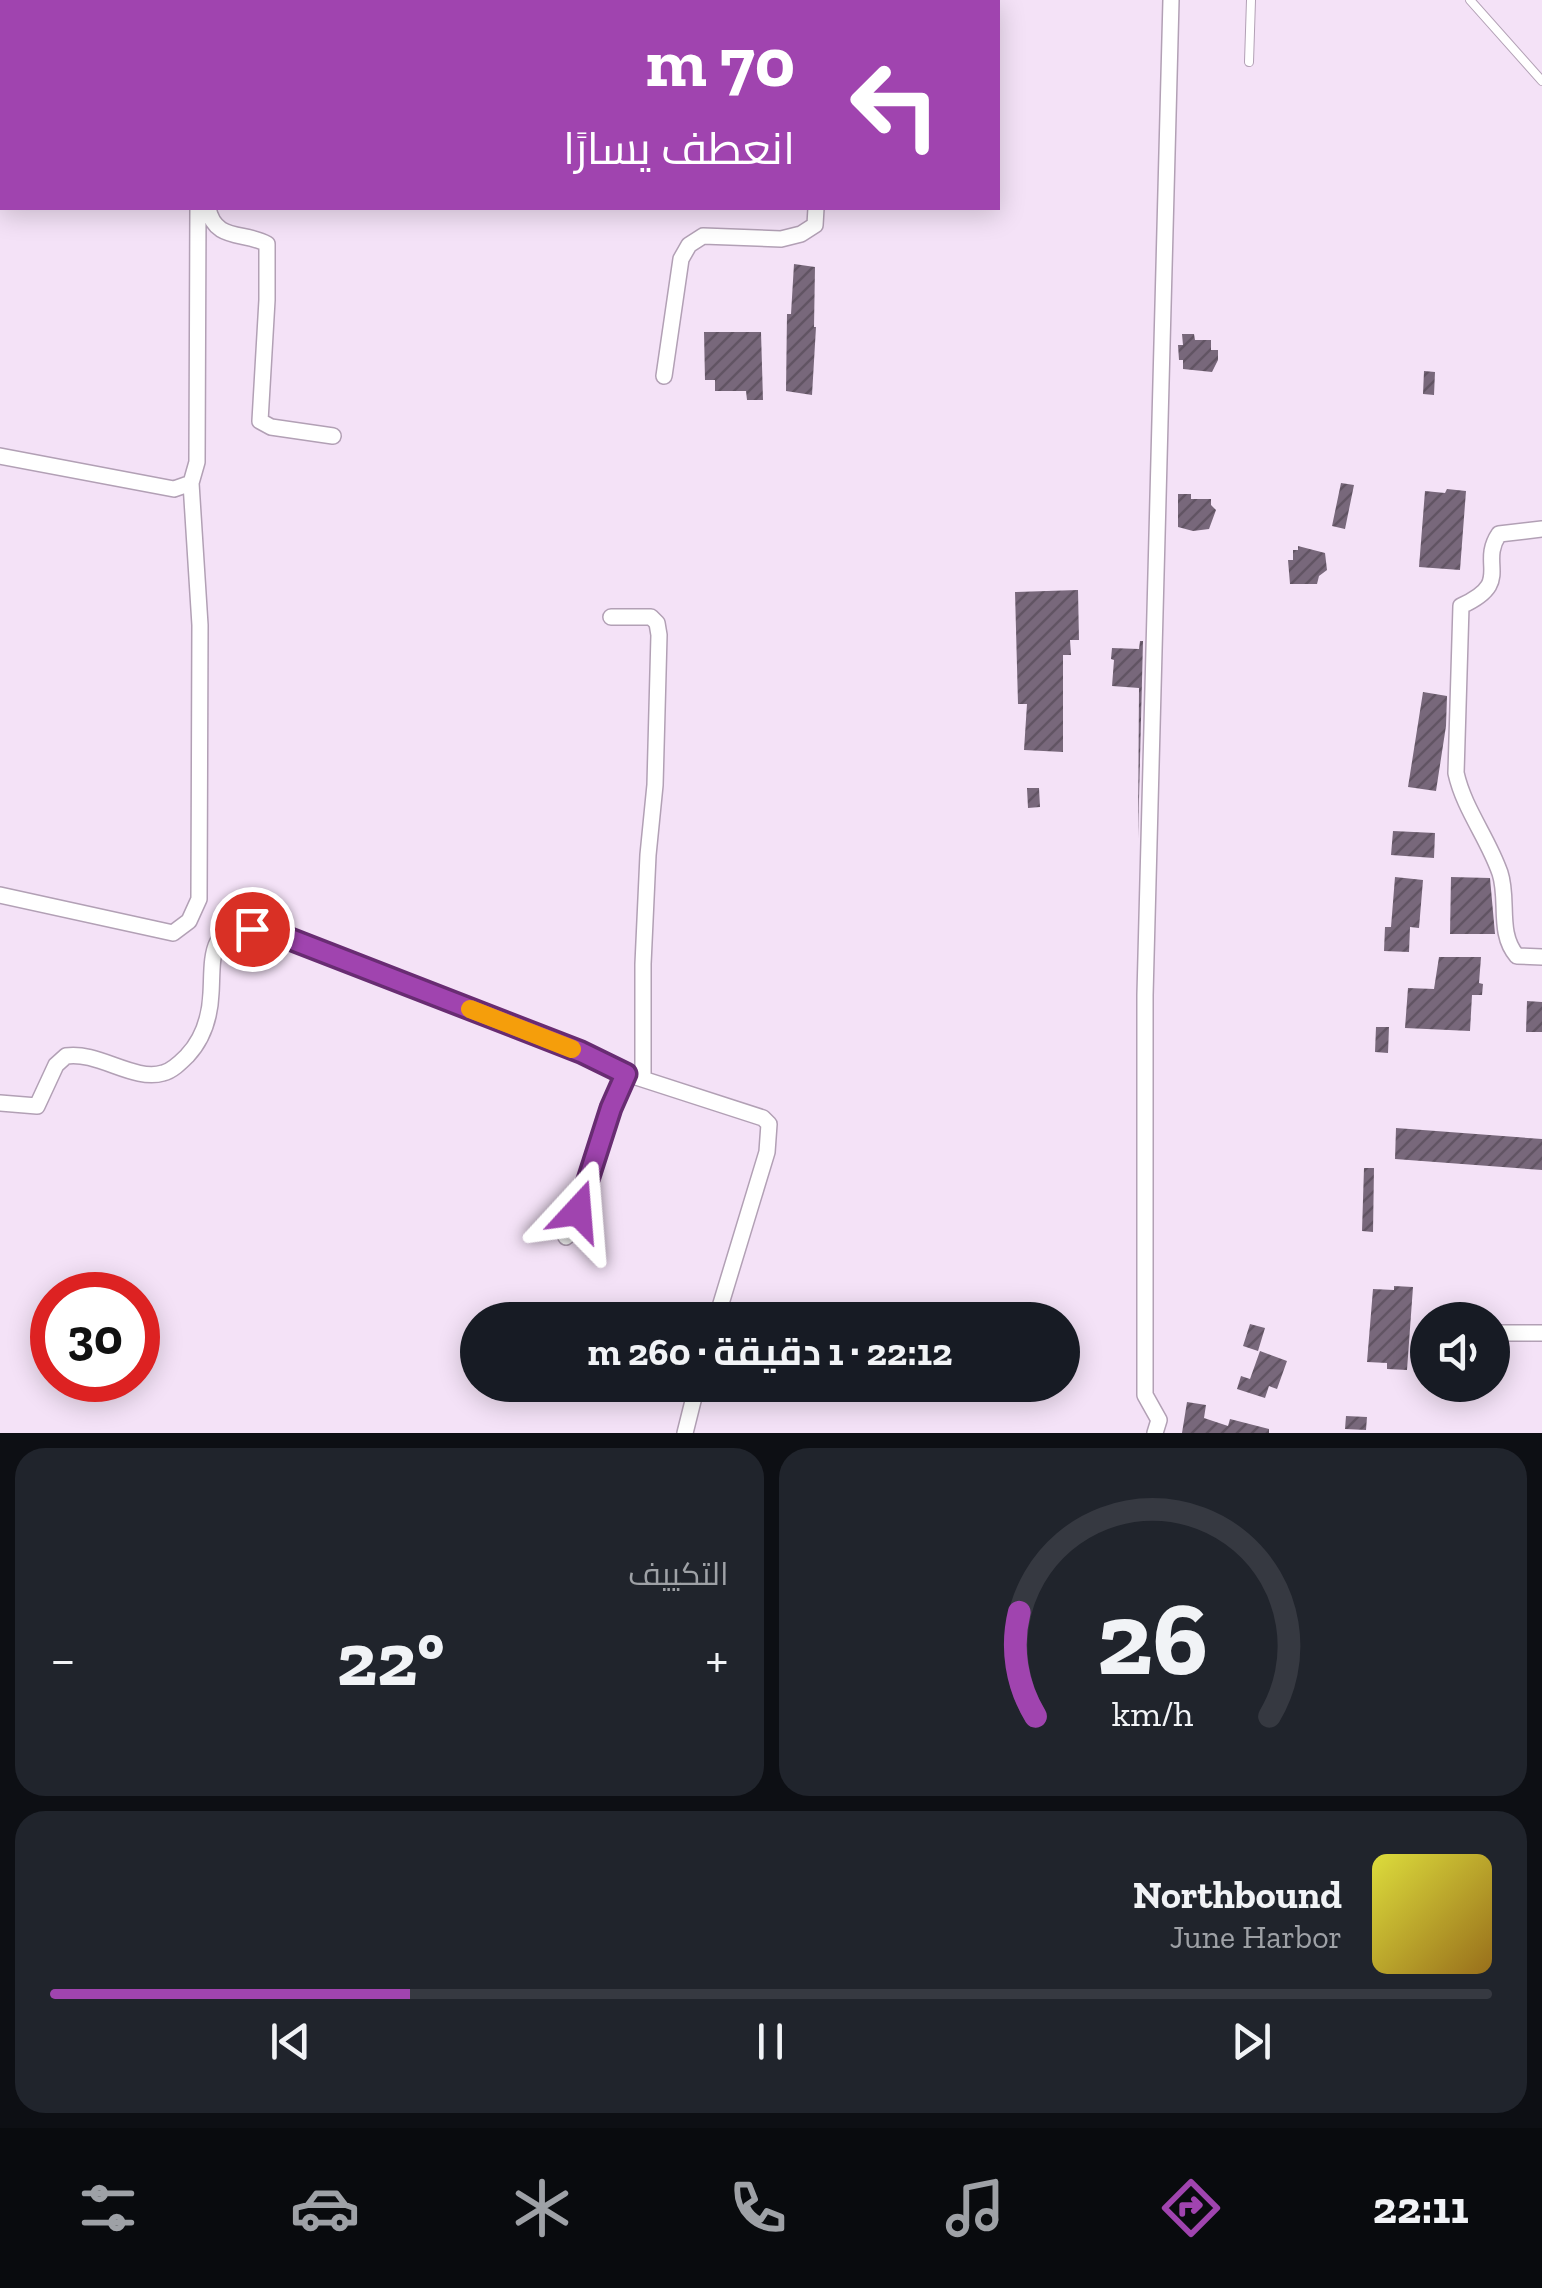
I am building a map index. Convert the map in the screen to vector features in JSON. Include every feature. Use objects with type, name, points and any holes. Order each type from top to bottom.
[{"type":"street","points":[[1155,1433],[1158,1420],[1146,1395],[1145,995],[1170,0]]},
{"type":"street","points":[[0,895],[173,934],[189,920],[199,899],[200,625],[192,484],[198,462],[198,210]]},
{"type":"street","points":[[209,210],[215,226],[224,232],[267,244],[260,421],[271,428],[333,436]]},
{"type":"street","points":[[664,376],[681,258],[689,245],[703,236],[782,238],[801,234],[815,225],[816,210]]},
{"type":"street","points":[[0,456],[174,489],[192,484]]},
{"type":"street","points":[[1542,528],[1499,534],[1493,542],[1492,581],[1479,598],[1461,606],[1456,772],[1461,793],[1502,876],[1509,947],[1517,956],[1542,957]]},
{"type":"street","points":[[566,1237],[584,1196],[611,1108],[635,1076],[655,785],[659,635],[651,617],[611,616]]},
{"type":"street","points":[[0,1102],[27,1108],[37,1106],[56,1065],[66,1056],[87,1056],[145,1074],[164,1073],[182,1062],[198,1044],[211,994],[210,957],[222,937],[242,929],[290,939],[635,1076],[752,1112],[769,1124],[767,1152],[721,1302]]},
{"type":"street","points":[[1510,1333],[1542,1333]]},
{"type":"street","points":[[685,1433],[693,1402]]},
{"type":"lane","points":[[1248,62],[1251,0]]},
{"type":"lane","points":[[1470,0],[1542,82]]},
{"type":"building","points":[[794,264],[815,267],[812,395],[786,391],[787,314],[791,314]]},
{"type":"building","points":[[704,332],[761,332],[763,400],[747,400],[746,391],[715,391],[715,380],[705,380]]},
{"type":"building","points":[[1182,334],[1194,334],[1195,340],[1211,340],[1211,350],[1218,350],[1212,372],[1183,369],[1178,345],[1183,345]]},
{"type":"building","points":[[1424,371],[1435,372],[1434,395],[1423,394]]},
{"type":"building","points":[[1341,483],[1354,485],[1345,529],[1332,526]]},
{"type":"building","points":[[1447,489],[1466,491],[1460,570],[1419,567],[1425,491],[1445,493]]},
{"type":"building","points":[[1178,494],[1211,499],[1216,510],[1209,529],[1193,531],[1178,527]]},
{"type":"building","points":[[1298,546],[1325,553],[1327,570],[1319,576],[1317,584],[1290,584],[1288,560],[1293,560],[1293,550],[1298,550]]},
{"type":"building","points":[[1078,590],[1079,640],[1070,640],[1071,655],[1063,655],[1063,752],[1024,750],[1027,704],[1018,704],[1015,592]]},
{"type":"building","points":[[1140,641],[1138,839],[1139,688],[1112,686],[1111,659],[1112,648],[1139,649]]},
{"type":"building","points":[[1423,692],[1447,696],[1436,791],[1408,787]]},
{"type":"building","points":[[1027,788],[1039,788],[1040,807],[1028,808]]},
{"type":"building","points":[[1393,831],[1435,833],[1434,858],[1391,855]]},
{"type":"building","points":[[1395,877],[1423,880],[1419,928],[1410,927],[1409,952],[1384,951],[1385,927],[1391,927]]},
{"type":"building","points":[[1451,877],[1490,878],[1495,934],[1450,934]]},
{"type":"building","points":[[1439,957],[1481,957],[1482,995],[1472,995],[1470,1031],[1405,1028],[1408,988],[1434,989]]},
{"type":"building","points":[[1527,1001],[1542,1002],[1542,1032],[1526,1032]]},
{"type":"building","points":[[1376,1027],[1389,1027],[1388,1053],[1375,1052]]},
{"type":"building","points":[[1396,1128],[1542,1139],[1542,1170],[1395,1159]]},
{"type":"building","points":[[1364,1168],[1374,1168],[1373,1232],[1362,1231]]},
{"type":"building","points":[[1394,1286],[1413,1287],[1407,1370],[1367,1362],[1373,1289],[1394,1290]]},
{"type":"building","points":[[1250,1324],[1265,1328],[1258,1351],[1243,1346]]},
{"type":"building","points":[[1260,1351],[1287,1361],[1277,1389],[1269,1386],[1265,1398],[1237,1389],[1241,1376],[1250,1379]]},
{"type":"building","points":[[1187,1402],[1206,1405],[1204,1418],[1228,1426],[1230,1419],[1269,1429],[1269,1433],[1182,1433]]},
{"type":"building","points":[[1346,1416],[1367,1417],[1366,1430],[1345,1429]]},
{"type":"slow traffic","points":[[470,1009],[572,1049]]},
{"type":"route","points":[[252,929],[290,939],[581,1052],[626,1074],[578,1211]]}]
